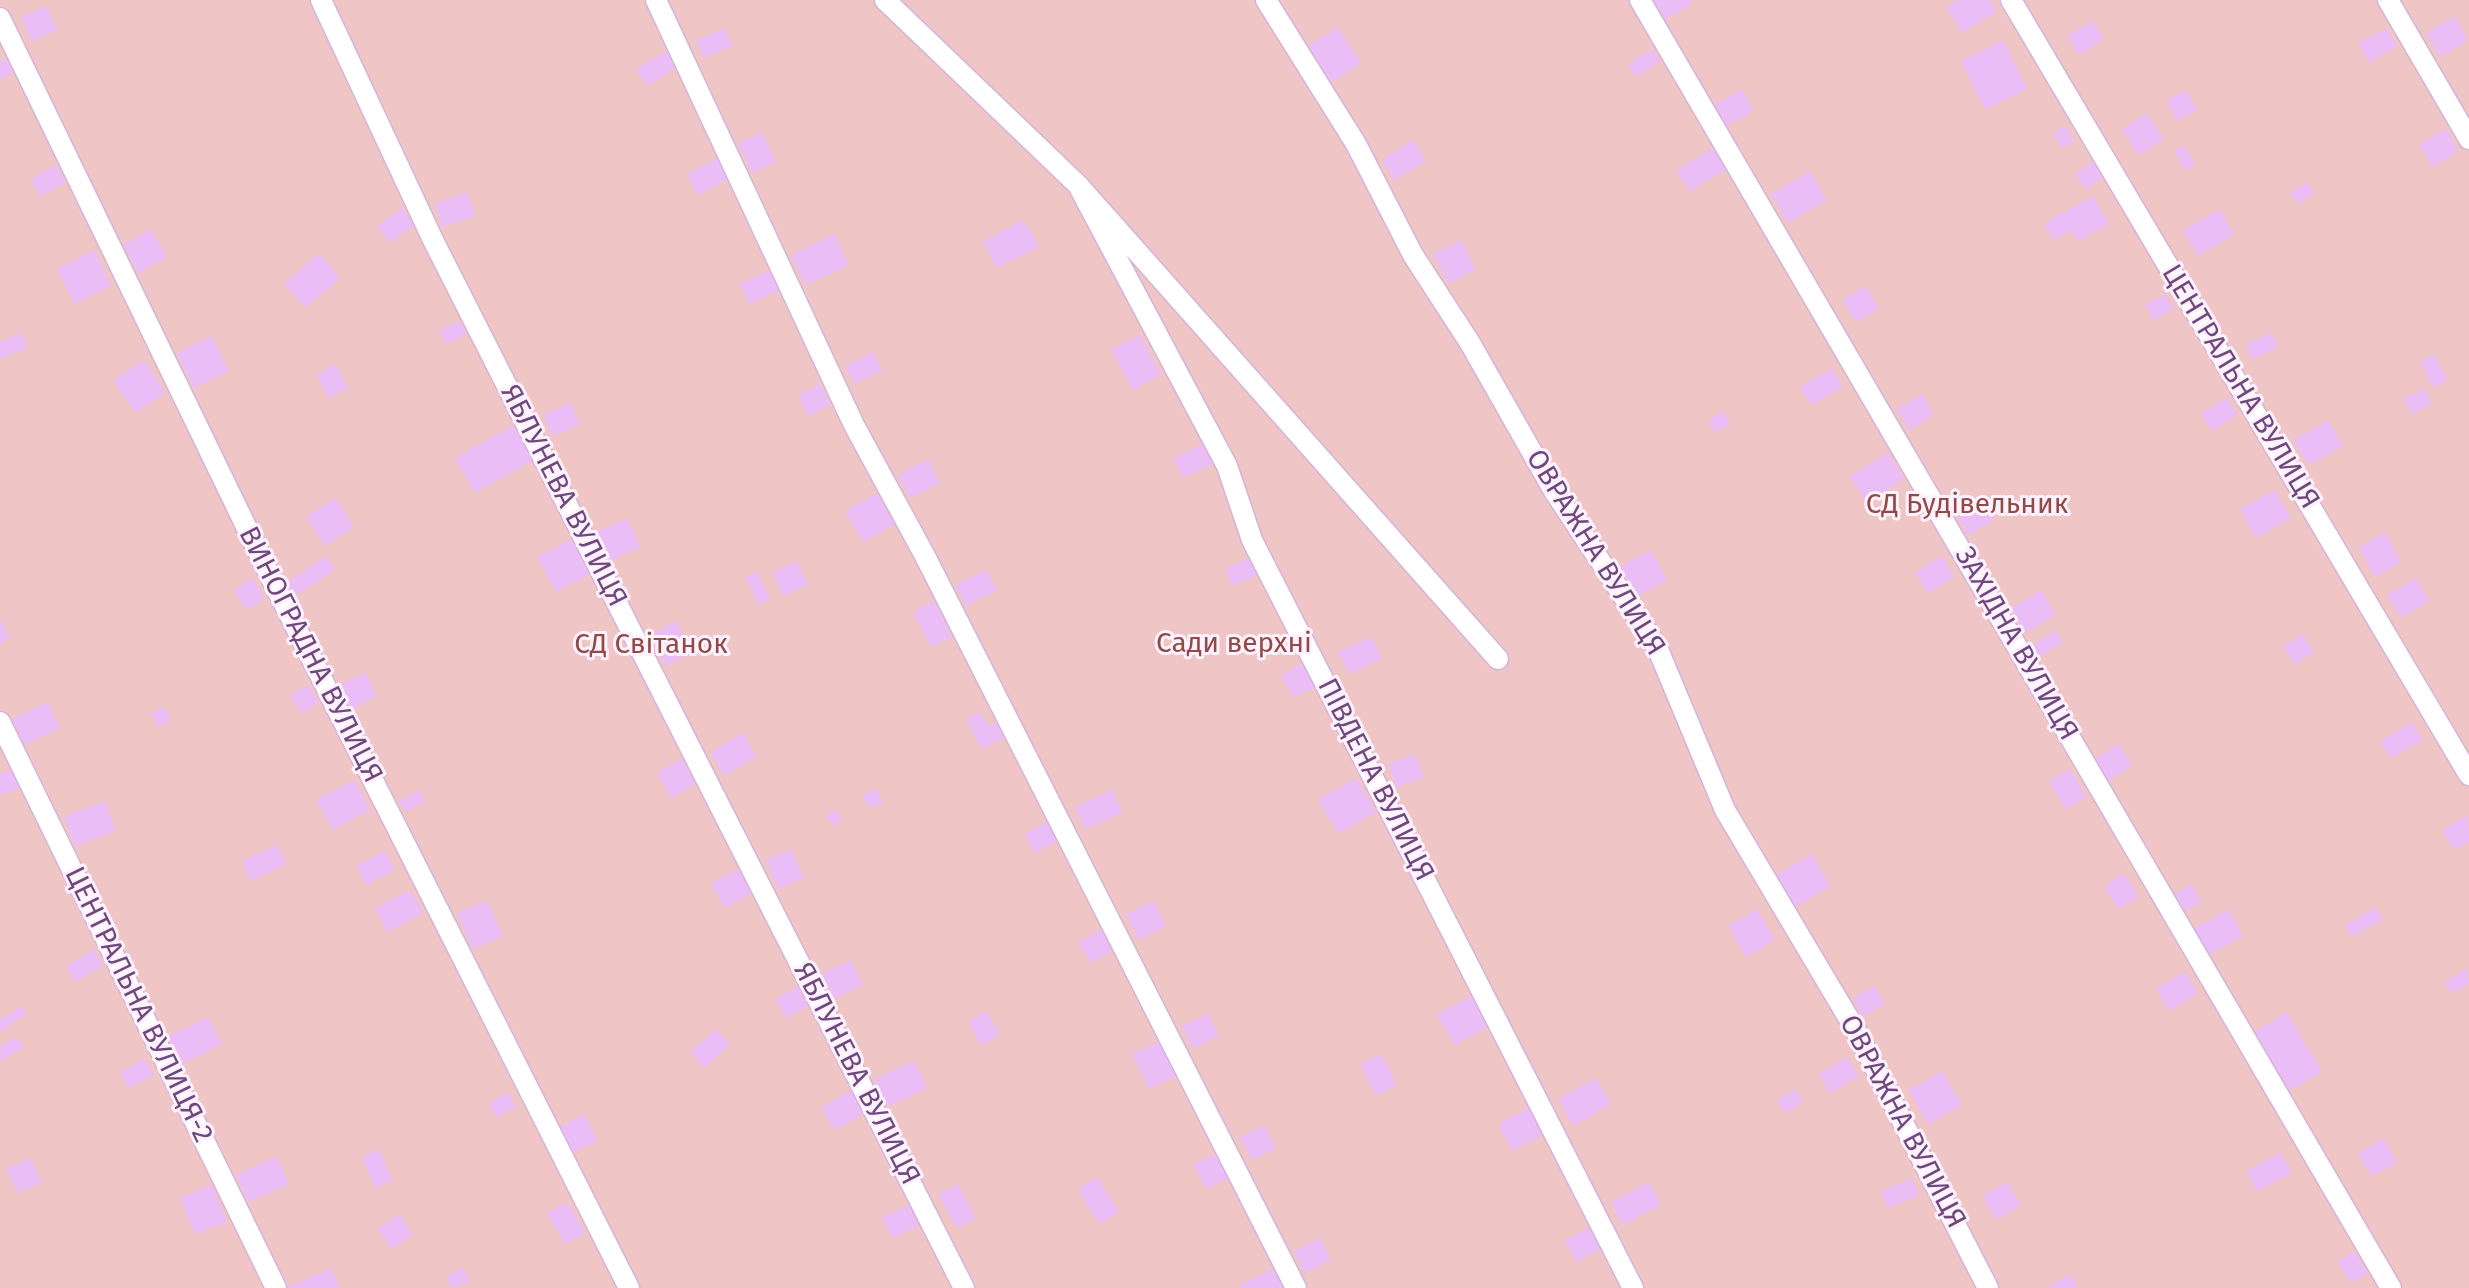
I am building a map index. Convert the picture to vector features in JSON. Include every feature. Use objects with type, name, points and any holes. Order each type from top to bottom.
[{"type":"lane","name":"ЯБЛУНЕВА ВУЛИЦЯ","points":[[321,0],[433,240],[964,1288]]},
{"type":"lane","points":[[656,0],[854,425],[932,570],[1296,1288]]},
{"type":"lane","points":[[885,0],[1078,185],[1498,659]]},
{"type":"lane","name":"ОВРАЖНА ВУЛИЦЯ","points":[[1266,0],[1356,144],[1413,255],[1470,343],[1554,491],[1657,647],[1725,810],[1855,1029],[1988,1288]]},
{"type":"lane","name":"ЗАХІДНА ВУЛИЦЯ","points":[[1640,0],[2391,1288]]},
{"type":"lane","name":"ЦЕНТРАЛЬНА ВУЛИЦЯ","points":[[2011,0],[2469,775]]},
{"type":"lane","points":[[2388,0],[2469,139]]},
{"type":"lane","name":"ВИНОГРАДНА ВУЛИЦЯ","points":[[0,18],[271,578],[629,1288]]},
{"type":"lane","name":"ПІВДЕНА ВУЛИЦЯ","points":[[1078,185],[1227,466],[1252,540],[1633,1288]]},
{"type":"lane","name":"ЦЕНТРАЛЬНА ВУЛИЦЯ-2","points":[[0,722],[276,1288]]},
{"type":"green space","name":"Сади верхні","points":[[0,0],[2469,0],[2469,1288],[0,1288]]},
{"type":"building","points":[[1652,0],[1690,0],[1692,4],[1664,20]]},
{"type":"building","points":[[1957,0],[1990,0],[1997,11],[1962,33],[1946,7]]},
{"type":"building","points":[[46,6],[57,30],[31,41],[21,17]]},
{"type":"building","points":[[2455,16],[2468,40],[2440,57],[2426,33]]},
{"type":"building","points":[[2092,21],[2104,39],[2079,55],[2067,36]]},
{"type":"building","points":[[1338,27],[1361,63],[1329,84],[1306,47]]},
{"type":"building","points":[[724,28],[732,46],[704,58],[696,40]]},
{"type":"building","points":[[2386,28],[2397,46],[2369,63],[2358,44]]},
{"type":"building","points":[[2003,40],[2027,89],[1985,110],[1961,61]]},
{"type":"building","points":[[1652,49],[1660,62],[1636,77],[1628,64]]},
{"type":"building","points":[[668,50],[677,67],[647,86],[636,68]]},
{"type":"building","points":[[6,59],[13,72],[0,80],[0,62]]},
{"type":"building","points":[[1742,89],[1754,111],[1726,126],[1714,105]]},
{"type":"building","points":[[2186,90],[2197,110],[2177,121],[2166,101]]},
{"type":"building","points":[[2147,113],[2164,140],[2138,155],[2122,129]]},
{"type":"building","points":[[2066,126],[2074,141],[2061,148],[2053,133]]},
{"type":"building","points":[[2446,129],[2458,152],[2432,167],[2419,144]]},
{"type":"building","points":[[762,132],[776,162],[752,173],[738,143]]},
{"type":"building","points":[[1413,140],[1426,161],[1395,180],[1382,160]]},
{"type":"building","points":[[2184,145],[2195,165],[2185,171],[2174,150]]},
{"type":"building","points":[[1713,148],[1726,169],[1690,191],[1676,170]]},
{"type":"building","points":[[718,158],[729,179],[697,195],[687,174]]},
{"type":"building","points":[[2097,160],[2106,176],[2085,189],[2075,173]]},
{"type":"building","points":[[56,165],[66,183],[40,196],[31,179]]},
{"type":"building","points":[[1810,171],[1827,200],[1788,223],[1771,194]]},
{"type":"building","points":[[2307,182],[2314,193],[2298,204],[2290,193]]},
{"type":"building","points":[[467,192],[475,216],[442,227],[435,204]]},
{"type":"building","points":[[2093,196],[2109,224],[2077,242],[2071,230],[2053,240],[2044,223]]},
{"type":"building","points":[[402,208],[414,225],[389,243],[377,226]]},
{"type":"building","points":[[2220,209],[2234,235],[2198,256],[2183,230]]},
{"type":"building","points":[[1024,220],[1039,247],[996,268],[983,241]]},
{"type":"building","points":[[151,229],[167,257],[139,273],[123,245]]},
{"type":"building","points":[[834,234],[849,265],[806,285],[791,255]]},
{"type":"building","points":[[1461,240],[1476,269],[1449,284],[1433,254]]},
{"type":"building","points":[[94,250],[111,286],[74,304],[57,269]]},
{"type":"building","points":[[319,253],[340,278],[305,308],[284,284]]},
{"type":"building","points":[[771,270],[780,290],[749,304],[740,283]]},
{"type":"building","points":[[1865,286],[1879,308],[1856,322],[1842,300]]},
{"type":"building","points":[[2166,294],[2174,309],[2153,320],[2145,304]]},
{"type":"building","points":[[460,321],[466,335],[445,344],[439,330]]},
{"type":"building","points":[[21,333],[27,348],[0,359],[0,342]]},
{"type":"building","points":[[2272,333],[2278,348],[2252,359],[2246,344]]},
{"type":"building","points":[[1139,335],[1161,374],[1133,390],[1111,350]]},
{"type":"building","points":[[212,336],[228,371],[194,388],[177,353]]},
{"type":"building","points":[[873,352],[882,370],[855,384],[845,366]]},
{"type":"building","points":[[2434,354],[2448,380],[2433,388],[2420,362]]},
{"type":"building","points":[[144,360],[165,393],[135,413],[113,380]]},
{"type":"building","points":[[336,364],[348,388],[328,398],[316,375]]},
{"type":"building","points":[[1832,368],[1843,387],[1811,405],[1800,387]]},
{"type":"building","points":[[820,384],[830,405],[808,416],[798,395]]},
{"type":"building","points":[[2425,389],[2432,404],[2411,414],[2403,398]]},
{"type":"building","points":[[1922,394],[1934,415],[1909,430],[1897,409]]},
{"type":"building","points":[[2227,398],[2237,415],[2211,431],[2201,413]]},
{"type":"building","points":[[571,402],[580,425],[552,436],[543,415]]},
{"type":"building","points":[[1723,411],[1730,424],[1715,432],[1708,420]]},
{"type":"building","points":[[2328,420],[2343,446],[2308,465],[2293,440]]},
{"type":"building","points":[[513,425],[533,460],[475,493],[455,458]]},
{"type":"building","points":[[1205,443],[1215,463],[1183,478],[1173,459]]},
{"type":"building","points":[[1888,453],[1904,479],[1866,503],[1850,476]]},
{"type":"building","points":[[928,459],[940,483],[910,498],[898,475]]},
{"type":"building","points":[[2275,490],[2291,518],[2256,538],[2240,509]]},
{"type":"building","points":[[877,493],[895,524],[863,542],[845,511]]},
{"type":"building","points":[[335,498],[354,527],[325,546],[306,517]]},
{"type":"building","points":[[1984,503],[1993,521],[1968,535],[1958,517]]},
{"type":"building","points":[[627,518],[640,547],[607,562],[594,533]]},
{"type":"building","points":[[2385,532],[2401,562],[2375,577],[2358,547]]},
{"type":"building","points":[[575,537],[594,572],[556,592],[537,557]]},
{"type":"building","points":[[1651,550],[1667,580],[1636,597],[1620,566]]},
{"type":"building","points":[[1255,555],[1262,573],[1232,586],[1225,569]]},
{"type":"building","points":[[326,556],[335,570],[296,595],[287,582]]},
{"type":"building","points":[[1942,556],[1954,577],[1928,593],[1915,572]]},
{"type":"building","points":[[797,561],[808,585],[783,596],[773,572]]},
{"type":"building","points":[[986,570],[997,590],[966,606],[955,585]]},
{"type":"building","points":[[757,571],[770,599],[759,605],[745,577]]},
{"type":"building","points":[[252,578],[265,599],[246,610],[234,590]]},
{"type":"building","points":[[2416,578],[2429,601],[2401,618],[2387,595]]},
{"type":"building","points":[[2041,590],[2056,615],[2026,633],[2011,608]]},
{"type":"building","points":[[934,601],[952,637],[931,647],[913,612]]},
{"type":"building","points":[[0,619],[10,638],[0,644]]},
{"type":"building","points":[[676,621],[692,652],[666,666],[649,636]]},
{"type":"building","points":[[2056,630],[2063,642],[2036,659],[2029,647]]},
{"type":"building","points":[[2303,634],[2314,652],[2294,664],[2283,646]]},
{"type":"building","points":[[1371,637],[1382,659],[1349,674],[1338,652]]},
{"type":"building","points":[[1304,662],[1317,686],[1293,698],[1281,675]]},
{"type":"building","points":[[365,672],[377,696],[352,709],[340,685]]},
{"type":"building","points":[[307,685],[319,702],[302,714],[290,696]]},
{"type":"building","points":[[48,702],[60,728],[24,745],[12,719]]},
{"type":"building","points":[[164,707],[171,720],[158,727],[151,713]]},
{"type":"building","points":[[980,712],[988,726],[998,722],[1005,737],[981,749],[966,719]]},
{"type":"building","points":[[2412,722],[2423,740],[2390,758],[2380,741]]},
{"type":"building","points":[[743,733],[756,757],[724,776],[711,752]]},
{"type":"building","points":[[2119,744],[2132,766],[2108,781],[2094,759]]},
{"type":"building","points":[[1415,754],[1424,777],[1396,787],[1388,764]]},
{"type":"building","points":[[682,759],[696,784],[671,798],[657,773]]},
{"type":"building","points":[[14,769],[21,787],[0,795],[0,774]]},
{"type":"building","points":[[2070,769],[2086,797],[2065,809],[2049,781]]},
{"type":"building","points":[[1356,778],[1376,812],[1338,834],[1318,799]]},
{"type":"building","points":[[354,780],[370,810],[333,830],[316,799]]},
{"type":"building","points":[[876,788],[883,802],[870,809],[862,795]]},
{"type":"building","points":[[419,790],[425,801],[406,812],[399,801]]},
{"type":"building","points":[[1112,790],[1122,813],[1085,829],[1075,807]]},
{"type":"building","points":[[105,801],[116,831],[75,846],[64,816]]},
{"type":"building","points":[[835,810],[842,820],[833,826],[826,816]]},
{"type":"building","points":[[2468,815],[2469,842],[2454,850],[2442,830]]},
{"type":"building","points":[[1048,821],[1058,840],[1035,853],[1025,834]]},
{"type":"building","points":[[277,845],[286,864],[251,881],[242,861]]},
{"type":"building","points":[[791,849],[804,878],[778,889],[766,860]]},
{"type":"building","points":[[385,851],[395,870],[366,885],[356,866]]},
{"type":"building","points":[[1812,854],[1830,886],[1795,907],[1777,874]]},
{"type":"building","points":[[743,867],[755,892],[724,908],[711,883]]},
{"type":"building","points":[[2124,873],[2139,897],[2118,909],[2104,886]]},
{"type":"building","points":[[2191,884],[2201,902],[2183,912],[2173,895]]},
{"type":"building","points":[[410,890],[423,913],[387,932],[375,908]]},
{"type":"building","points":[[487,900],[503,936],[473,949],[457,913]]},
{"type":"building","points":[[1154,901],[1166,926],[1139,940],[1126,914]]},
{"type":"building","points":[[2376,907],[2383,919],[2352,937],[2345,925]]},
{"type":"building","points":[[1757,909],[1775,940],[1746,957],[1728,926]]},
{"type":"building","points":[[2229,909],[2243,936],[2208,955],[2193,929]]},
{"type":"building","points":[[1102,929],[1115,950],[1091,963],[1078,943]]},
{"type":"building","points":[[94,950],[103,966],[75,982],[66,966]]},
{"type":"building","points":[[851,960],[863,985],[833,999],[821,974]]},
{"type":"building","points":[[2467,969],[2469,984],[2451,993],[2445,981]]},
{"type":"building","points":[[2185,971],[2198,993],[2169,1011],[2156,989]]},
{"type":"building","points":[[800,985],[811,1004],[786,1018],[775,999]]},
{"type":"building","points":[[1875,986],[1885,1004],[1863,1017],[1853,998]]},
{"type":"building","points":[[1476,994],[1492,1025],[1454,1045],[1437,1014]]},
{"type":"building","points":[[21,1006],[26,1014],[0,1032],[0,1020]]},
{"type":"building","points":[[986,1011],[1000,1034],[982,1046],[968,1022]]},
{"type":"building","points":[[2287,1012],[2322,1072],[2287,1092],[2253,1032]]},
{"type":"building","points":[[1208,1013],[1219,1036],[1193,1049],[1182,1026]]},
{"type":"building","points":[[208,1017],[222,1044],[181,1065],[167,1037]]},
{"type":"building","points":[[716,1029],[730,1045],[704,1068],[690,1052]]},
{"type":"building","points":[[17,1037],[24,1048],[0,1061],[0,1046]]},
{"type":"building","points":[[1162,1040],[1179,1074],[1149,1089],[1132,1054]]},
{"type":"building","points":[[1381,1054],[1397,1085],[1376,1096],[1360,1064]]},
{"type":"building","points":[[1847,1057],[1859,1076],[1830,1094],[1819,1074]]},
{"type":"building","points":[[145,1059],[154,1075],[128,1088],[120,1072]]},
{"type":"building","points":[[914,1061],[927,1088],[887,1107],[874,1079]]},
{"type":"building","points":[[1942,1071],[1962,1105],[1928,1124],[1909,1090]]},
{"type":"building","points":[[1596,1078],[1611,1104],[1573,1126],[1558,1099]]},
{"type":"building","points":[[1796,1089],[1803,1103],[1785,1113],[1777,1099]]},
{"type":"building","points":[[852,1090],[865,1113],[834,1130],[821,1107]]},
{"type":"building","points":[[508,1092],[516,1107],[497,1118],[488,1103]]},
{"type":"building","points":[[1532,1106],[1546,1133],[1512,1151],[1498,1124]]},
{"type":"building","points":[[584,1114],[598,1140],[573,1153],[559,1128]]},
{"type":"building","points":[[1264,1125],[1276,1148],[1252,1160],[1240,1137]]},
{"type":"building","points":[[2384,1138],[2397,1163],[2371,1176],[2358,1153]]},
{"type":"building","points":[[379,1149],[392,1180],[375,1188],[362,1157]]},
{"type":"building","points":[[1219,1152],[1231,1177],[1206,1189],[1193,1164]]},
{"type":"building","points":[[2281,1153],[2292,1173],[2257,1191],[2246,1171]]},
{"type":"building","points":[[277,1156],[289,1184],[248,1202],[236,1175]]},
{"type":"building","points":[[30,1158],[42,1182],[18,1193],[6,1169]]},
{"type":"building","points":[[1097,1177],[1119,1212],[1099,1224],[1078,1189]]},
{"type":"building","points":[[1912,1178],[1919,1195],[1888,1208],[1881,1191]]},
{"type":"building","points":[[1649,1182],[1661,1205],[1622,1225],[1611,1202]]},
{"type":"building","points":[[2007,1182],[2021,1205],[1996,1220],[1982,1196]]},
{"type":"building","points":[[958,1184],[976,1218],[957,1228],[938,1194]]},
{"type":"building","points":[[212,1185],[227,1222],[194,1234],[180,1197]]},
{"type":"building","points":[[567,1202],[585,1233],[565,1244],[547,1213]]},
{"type":"building","points":[[909,1205],[919,1226],[892,1238],[882,1217]]},
{"type":"building","points":[[400,1214],[413,1235],[391,1249],[378,1228]]},
{"type":"building","points":[[1589,1227],[1602,1248],[1577,1262],[1564,1241]]},
{"type":"building","points":[[1320,1238],[1331,1260],[1305,1273],[1294,1251]]},
{"type":"building","points":[[2354,1251],[2368,1273],[2351,1283],[2337,1262]]},
{"type":"building","points":[[331,1268],[340,1288],[286,1288]]},
{"type":"building","points":[[463,1268],[470,1282],[452,1288],[446,1277]]},
{"type":"building","points":[[1275,1268],[1286,1288],[1241,1288],[1239,1285]]},
{"type":"building","points":[[2070,1274],[2078,1288],[2047,1288]]},
{"type":"park label","name":"СД Будівельник","points":[[1967,505]]},
{"type":"park label","name":"СД Світанок","points":[[651,645]]}]
